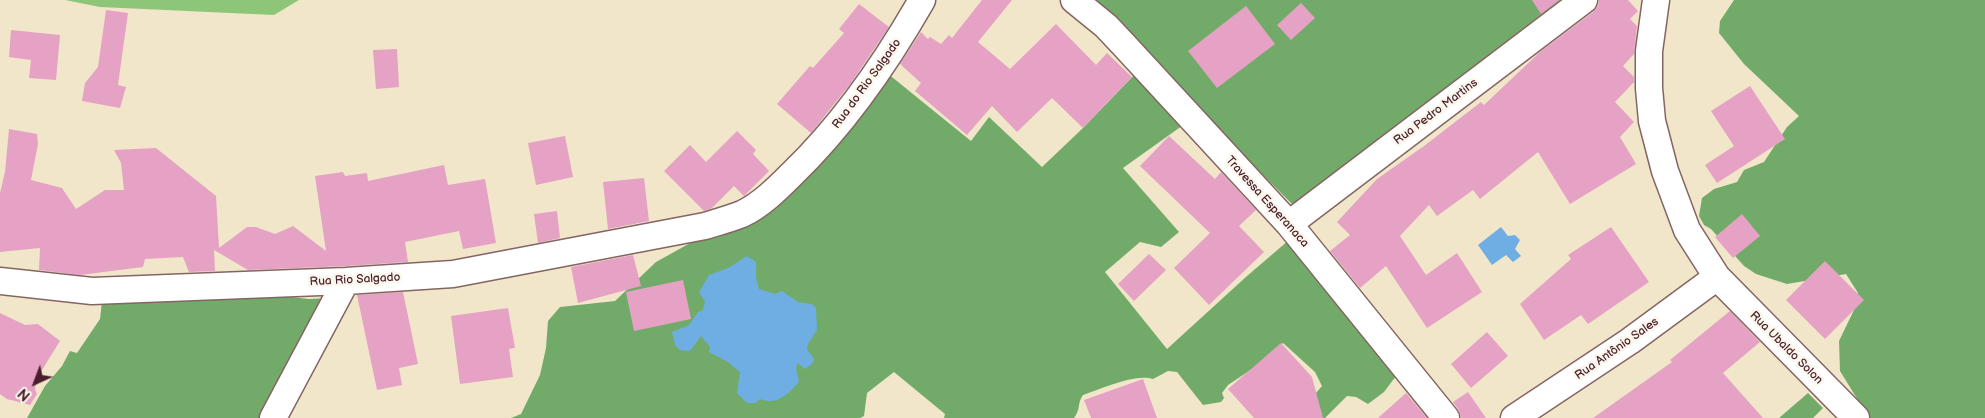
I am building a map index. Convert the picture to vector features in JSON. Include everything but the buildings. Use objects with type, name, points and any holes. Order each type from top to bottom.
[{"type":"street","name":"Rua do Rio Salgado","points":[[705,226],[742,214],[774,192],[808,159],[848,114],[898,42],[922,0]]},
{"type":"street","name":"Travessa Esperanaca","points":[[1074,0],[1106,26],[1289,224],[1446,418]]},
{"type":"street","name":"Rua Pedro Martins","points":[[1289,224],[1584,0]]},
{"type":"street","points":[[1656,0],[1649,51],[1649,88],[1652,121],[1665,171],[1688,230],[1717,277]]},
{"type":"street","name":"Rua Rio Salgado","points":[[0,281],[92,291],[346,281],[453,274],[705,226]]},
{"type":"street","name":"Rua Antônio Sales","points":[[1514,418],[1630,341],[1717,277]]},
{"type":"street","name":"Rua Ubaldo Solon","points":[[1717,277],[1856,418]]},
{"type":"street","points":[[273,418],[346,281]]},
{"type":"green space","points":[[65,0],[299,0],[274,15],[100,7]]},
{"type":"green space","points":[[1088,0],[1560,0],[1294,206]]},
{"type":"green space","points":[[1734,0],[1985,0],[1985,418],[1869,418],[1840,371],[1839,341],[1854,310],[1858,293],[1846,274],[1787,284],[1756,274],[1744,266],[1711,229],[1704,225],[1699,216],[1702,198],[1714,189],[1737,182],[1744,170],[1764,162],[1787,127],[1799,116],[1744,64],[1719,33],[1720,21]]},
{"type":"green space","points":[[1137,72],[1186,123],[1123,168],[1179,232],[1161,247],[1140,242],[1105,272],[1167,349],[1289,240],[1399,372],[1384,392],[1368,404],[1356,397],[1347,396],[1325,418],[1308,418],[1315,394],[1322,386],[1315,372],[1283,343],[1252,369],[1228,385],[1222,393],[1224,398],[1221,402],[1203,405],[1177,372],[1168,371],[1153,379],[1137,378],[1128,380],[1083,395],[1078,412],[1074,418],[944,418],[945,414],[894,372],[867,393],[864,416],[860,418],[511,418],[521,414],[540,375],[546,348],[548,321],[560,307],[615,301],[656,262],[718,230],[887,73],[971,141],[989,117],[1042,167]]},
{"type":"green space","points":[[282,296],[309,299],[329,298],[266,418],[27,418],[45,386],[62,366],[70,351],[77,353],[100,319],[102,301]]},
{"type":"green space","points":[[1808,393],[1823,408],[1813,418],[1779,418]]},
{"type":"water","points":[[1501,227],[1508,236],[1515,235],[1520,240],[1515,249],[1521,256],[1513,262],[1506,255],[1492,265],[1478,245]]},
{"type":"water","points":[[747,256],[756,262],[756,278],[759,289],[775,294],[782,291],[798,302],[812,304],[816,308],[817,330],[807,349],[814,359],[812,364],[805,369],[798,363],[796,368],[799,382],[782,398],[772,401],[760,399],[756,403],[747,403],[737,393],[740,372],[728,362],[709,352],[710,347],[701,336],[690,351],[680,350],[675,345],[672,332],[689,325],[698,312],[703,310],[705,302],[699,292],[709,275],[728,268]]}]
